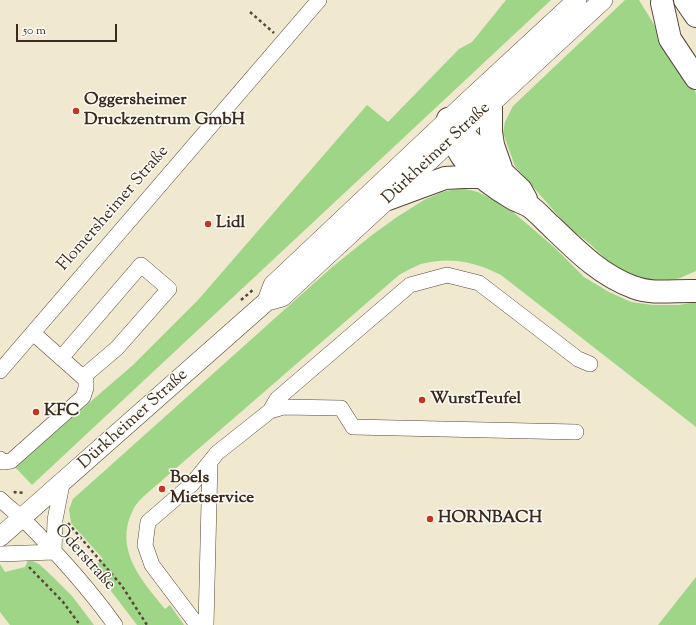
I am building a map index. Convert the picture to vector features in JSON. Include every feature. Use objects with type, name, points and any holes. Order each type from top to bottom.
[{"type":"highway","points":[[685,0],[696,16]]},
{"type":"highway","points":[[661,2],[696,52]]},
{"type":"highway","points":[[661,2],[670,39],[696,78]]},
{"type":"highway","points":[[491,103],[491,132],[493,145],[491,173]]},
{"type":"highway","points":[[454,130],[460,155],[468,165],[491,173],[521,190],[529,206],[581,255],[600,270],[618,281],[635,288],[656,292],[686,290],[696,279]]},
{"type":"highway","points":[[388,199],[445,178],[491,173]]},
{"type":"main road","name":"Dürkheimer Straße","points":[[0,537],[267,302],[282,296],[388,199],[577,0]]},
{"type":"main road","name":"Dürkheimer Straße","points":[[267,302],[273,286],[454,130],[491,103],[602,1]]},
{"type":"street","name":"Flomersheimer Straße","points":[[0,371],[319,0]]},
{"type":"street","points":[[61,358],[141,266],[169,289],[117,348],[84,379]]},
{"type":"street","points":[[270,411],[277,399],[410,285],[447,275],[479,283],[578,359],[590,364]]},
{"type":"street","points":[[0,459],[3,462],[11,461],[84,397],[86,388],[84,379],[33,333]]},
{"type":"street","points":[[210,462],[206,625],[195,622],[152,565],[144,545],[148,522],[192,484],[217,453],[270,411],[283,407],[341,408],[353,427],[576,432]]},
{"type":"street","points":[[0,554],[54,552],[55,520],[62,484]]},
{"type":"street","name":"Oderstraße","points":[[0,499],[22,518],[54,552],[97,600],[115,625]]},
{"type":"path","points":[[250,12],[284,41]]},
{"type":"path","points":[[65,519],[122,586],[147,625]]},
{"type":"path","points":[[28,566],[63,602],[80,625]]},
{"type":"green space","points":[[506,0],[551,0],[32,485],[15,467],[133,365],[198,300],[367,105],[388,122],[459,49],[472,42]]},
{"type":"green space","points":[[625,0],[639,0],[696,93],[696,271],[680,278],[663,282],[644,282],[618,271],[589,243],[568,227],[515,166],[503,133],[505,122],[513,106]]},
{"type":"green space","points":[[461,188],[478,192],[507,207],[554,247],[584,277],[609,292],[631,302],[653,305],[679,305],[696,302],[696,427],[501,275],[492,270],[462,262],[442,261],[421,264],[399,275],[136,504],[128,524],[126,538],[128,551],[133,564],[139,576],[165,609],[170,605],[184,625],[137,625],[92,568],[103,559],[71,523],[69,509],[73,499],[331,268],[372,235],[424,200],[442,192]]},
{"type":"green space","points":[[28,559],[39,564],[72,596],[94,625],[10,625],[0,612],[0,564],[5,572],[25,567]]},
{"type":"green space","points":[[696,577],[696,625],[658,625]]},
{"type":"place","name":"Oggersheimer Druckzentrum GmbH","points":[[76,111]]},
{"type":"place","name":"Lidl","points":[[208,224]]},
{"type":"place","name":"WurstTeufel","points":[[422,400]]},
{"type":"place","name":"KFC","points":[[36,412]]},
{"type":"place","name":"Boels Mietservice","points":[[162,489]]},
{"type":"place","name":"HORNBACH","points":[[430,519]]}]
